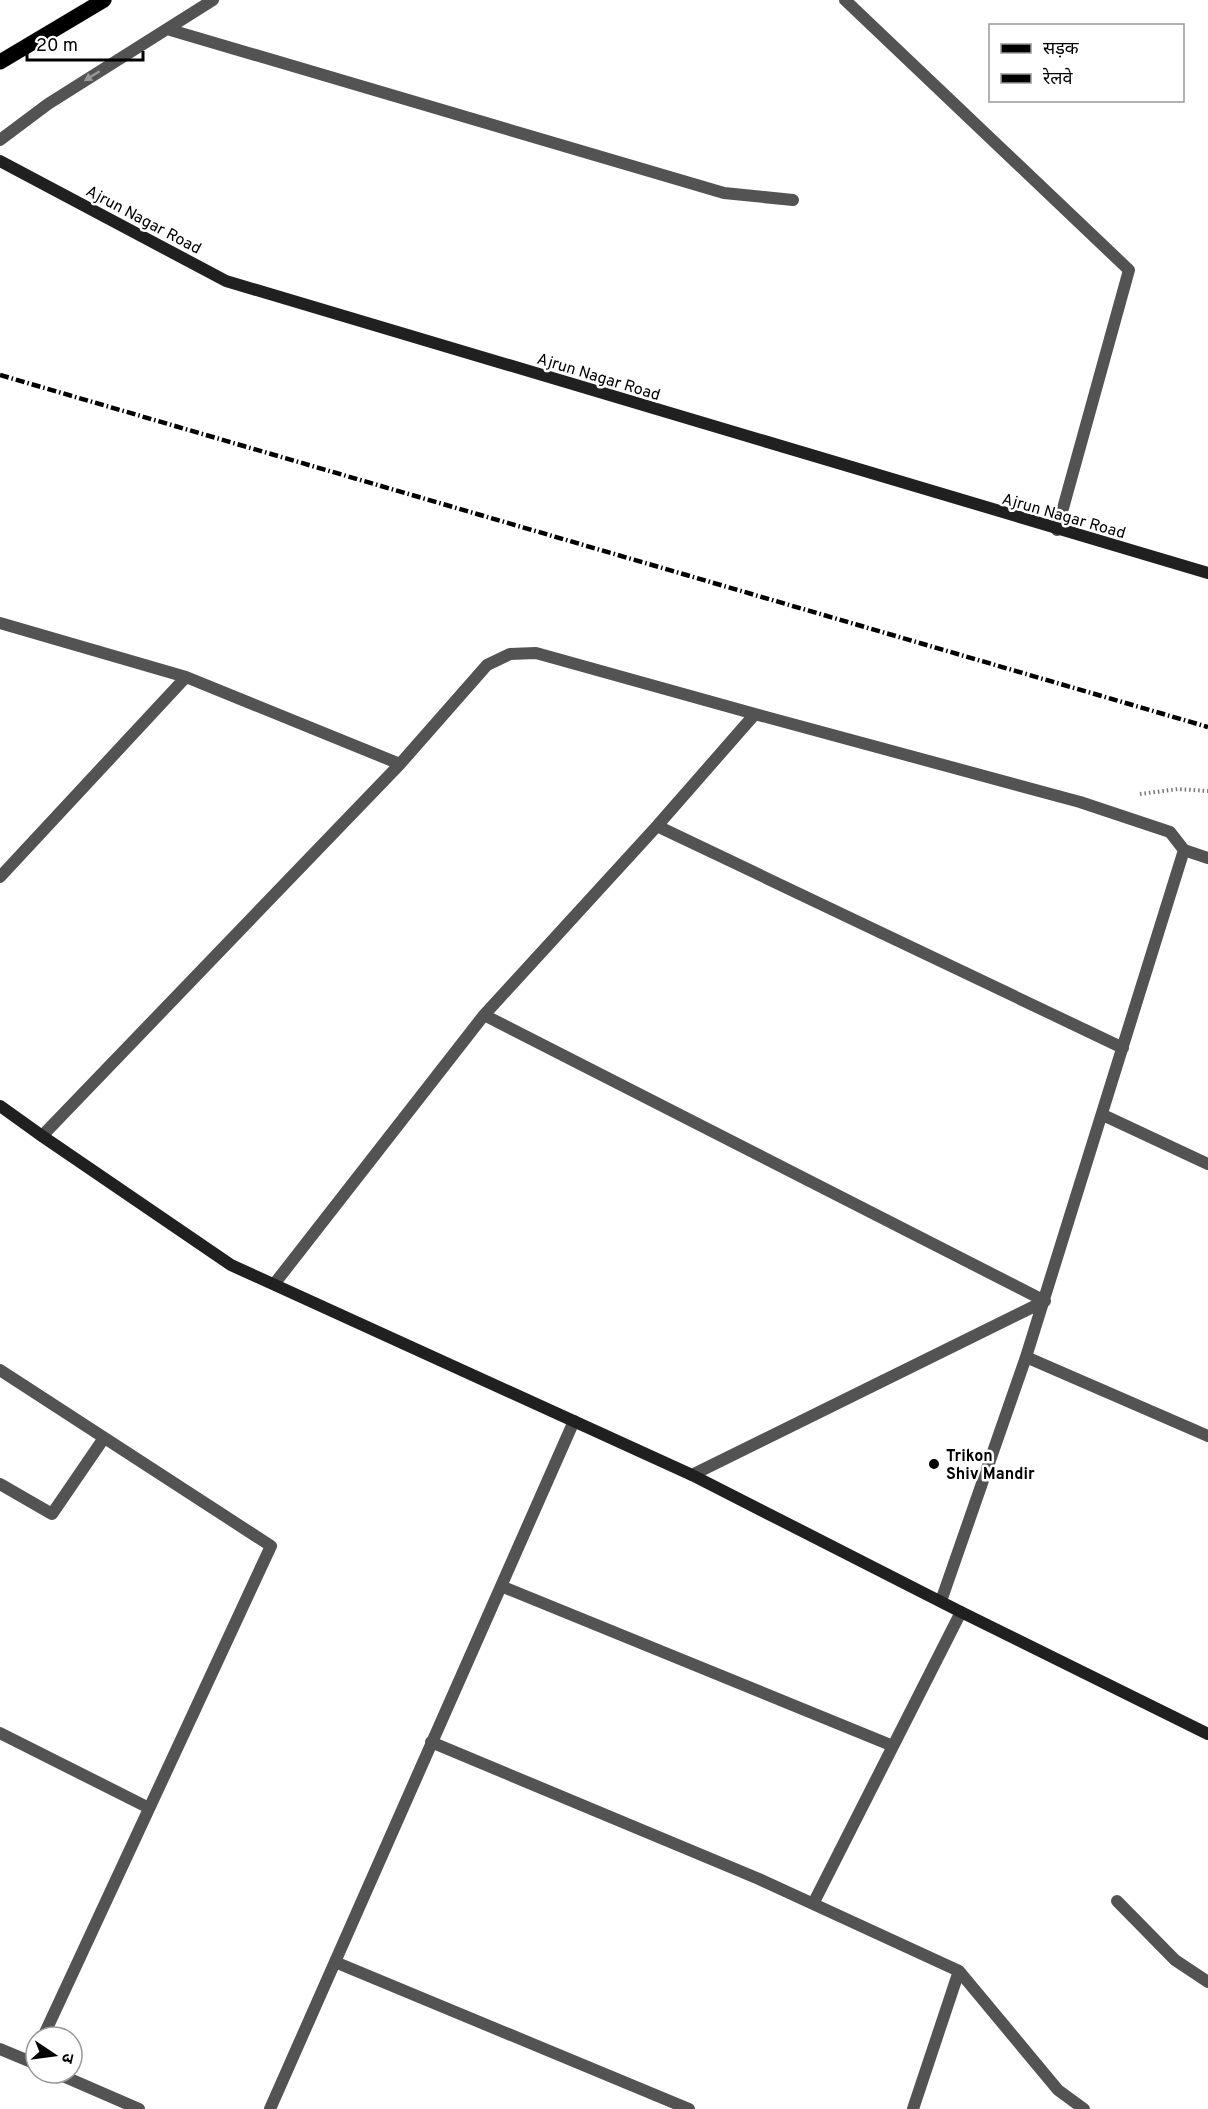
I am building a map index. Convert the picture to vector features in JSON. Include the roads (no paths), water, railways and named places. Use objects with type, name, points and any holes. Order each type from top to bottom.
[{"type":"main road","points":[[0,62],[104,0]]},
{"type":"street","points":[[0,140],[48,104],[213,0]]},
{"type":"street","points":[[845,0],[1129,270],[1057,530]]},
{"type":"street","points":[[167,29],[724,193],[793,200]]},
{"type":"street","name":"Ajrun Nagar Road","points":[[0,161],[226,281],[1057,530],[1208,573]]},
{"type":"street","points":[[0,623],[186,677],[400,764]]},
{"type":"street","points":[[42,1136],[400,764],[487,665],[510,654],[537,653],[1080,802],[1170,832],[1184,850],[1208,858]]},
{"type":"street","points":[[0,877],[186,677]]},
{"type":"street","points":[[275,1283],[484,1016],[657,826],[755,714]]},
{"type":"street","points":[[657,826],[1123,1048]]},
{"type":"street","points":[[941,1601],[1045,1301],[1184,850]]},
{"type":"street","points":[[484,1016],[1045,1301]]},
{"type":"street","points":[[0,1106],[231,1264],[692,1475],[1208,1734]]},
{"type":"street","points":[[1103,1115],[1208,1164]]},
{"type":"street","points":[[692,1475],[1045,1301]]},
{"type":"street","points":[[1026,1357],[1208,1436]]},
{"type":"street","points":[[0,1371],[271,1546],[49,2025]]},
{"type":"street","points":[[270,2109],[574,1421]]},
{"type":"street","points":[[0,1485],[52,1514],[104,1438]]},
{"type":"street","points":[[501,1586],[893,1746]]},
{"type":"street","points":[[813,1904],[961,1612]]},
{"type":"street","points":[[0,1733],[149,1808]]},
{"type":"street","points":[[431,1742],[759,1879],[959,1971],[1058,2090],[1084,2109]]},
{"type":"street","points":[[1118,1901],[1175,1960],[1208,1982]]},
{"type":"street","points":[[335,1962],[689,2109]]},
{"type":"street","points":[[913,2109],[959,1971]]},
{"type":"street","points":[[0,2049],[24,2056]]},
{"type":"street","points":[[84,2085],[139,2109]]},
{"type":"railway","points":[[0,375],[1208,727]]},
{"type":"place","name":"Trikon Shiv Mandir","points":[[934,1464]]}]
